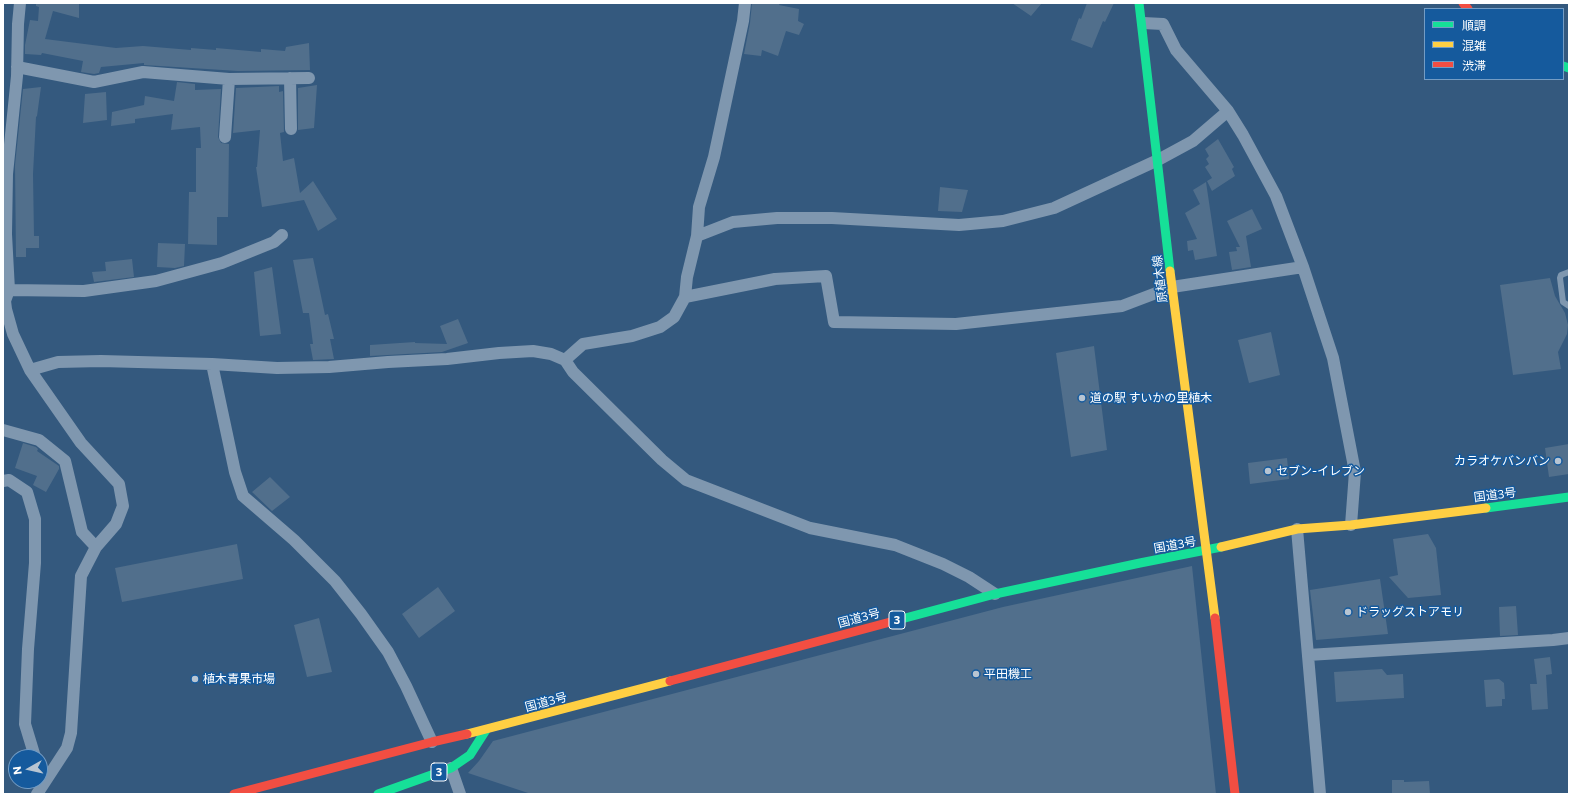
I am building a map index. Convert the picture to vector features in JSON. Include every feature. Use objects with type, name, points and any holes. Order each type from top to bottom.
[{"type":"main road","name":"原植木線","points":[[1140,3],[1172,287],[1207,551],[1235,794]]},
{"type":"main road","name":"国道3号","points":[[234,794],[432,742],[486,730],[995,594],[1140,563],[1207,551],[1297,529],[1351,526],[1569,497]]},
{"type":"main road","name":"3","points":[[378,794],[451,768],[470,755],[486,730]]},
{"type":"street","points":[[20,3],[17,67],[8,174],[6,234],[6,298],[13,334],[30,370],[81,443],[119,484],[123,506],[116,524],[96,547],[82,576],[71,733],[67,748],[48,774]]},
{"type":"street","points":[[565,360],[583,344],[632,336],[660,327],[674,317],[685,296],[687,277],[696,236],[699,207],[714,157],[744,21],[745,3]]},
{"type":"street","points":[[1143,23],[1163,24],[1176,50],[1228,111],[1243,135],[1276,196],[1303,267],[1333,358],[1355,472],[1351,526]]},
{"type":"street","points":[[17,67],[94,82],[143,72],[229,79],[309,78]]},
{"type":"street","points":[[290,78],[291,129]]},
{"type":"street","points":[[224,137],[229,79]]},
{"type":"street","points":[[696,236],[733,222],[777,218],[832,218],[959,225],[1003,221],[1054,208],[1158,160],[1194,141],[1228,111]]},
{"type":"street","points":[[6,298],[84,291],[156,281],[222,263],[274,242],[282,235]]},
{"type":"street","points":[[685,296],[774,279],[826,276],[834,322],[956,324],[1122,306],[1172,287],[1303,267]]},
{"type":"street","points":[[30,370],[58,362],[101,361],[212,364],[277,368],[329,367],[533,351],[551,354],[565,360],[573,372],[662,460],[686,480],[810,528],[895,545],[943,564],[969,577],[995,594]]},
{"type":"street","points":[[212,364],[234,472],[243,496],[294,540],[335,581],[361,614],[388,652],[432,742]]},
{"type":"street","points":[[3,430],[39,440],[65,461],[82,532],[96,547]]},
{"type":"street","points":[[3,481],[9,480],[27,492],[35,519],[35,563],[28,649],[25,724],[33,749]]},
{"type":"street","points":[[1297,529],[1320,794]]},
{"type":"street","points":[[1308,655],[1569,638]]},
{"type":"street","points":[[451,768],[460,794]]},
{"type":"lane","points":[[1569,272],[1562,275],[1560,278],[1564,302],[1569,306]]},
{"type":"building","points":[[36,3],[79,3],[79,18],[53,11],[45,39],[116,48],[143,46],[191,50],[191,48],[216,50],[216,48],[261,52],[261,49],[285,51],[286,47],[309,43],[310,70],[238,71],[144,65],[144,63],[101,67],[99,73],[94,74],[81,72],[83,61],[42,53],[41,55],[25,54],[25,45],[30,20],[38,21],[39,7],[36,6]]},
{"type":"building","points":[[752,3],[780,3],[779,5],[799,9],[798,21],[804,24],[799,35],[786,31],[778,56],[762,50],[761,56],[744,54]]},
{"type":"building","points":[[1012,3],[1042,3],[1031,16]]},
{"type":"building","points":[[1087,3],[1114,3],[1105,22],[1103,21],[1092,48],[1071,40],[1079,18],[1081,19]]},
{"type":"building","points":[[177,82],[195,84],[195,90],[221,89],[218,137],[221,143],[229,144],[228,217],[217,217],[217,245],[188,244],[189,192],[196,192],[196,148],[201,148],[200,127],[171,130],[173,114],[135,119],[135,123],[111,126],[112,112],[144,105],[145,96],[174,101]]},
{"type":"building","points":[[317,85],[314,128],[298,130],[298,88]]},
{"type":"building","points":[[279,86],[279,92],[283,91],[284,132],[280,133],[283,161],[294,158],[300,193],[313,181],[337,219],[318,231],[304,200],[262,207],[256,167],[260,130],[233,133],[236,88]]},
{"type":"building","points":[[41,87],[36,117],[33,174],[34,236],[39,236],[39,248],[26,248],[26,257],[16,257],[15,165],[23,89]]},
{"type":"building","points":[[106,92],[107,120],[83,123],[85,94]]},
{"type":"building","points":[[1218,139],[1234,167],[1232,169],[1235,176],[1212,191],[1207,181],[1212,178],[1205,167],[1209,164],[1206,159],[1209,156],[1205,149]]},
{"type":"building","points":[[1206,182],[1217,256],[1195,260],[1193,250],[1188,251],[1187,241],[1197,239],[1185,213],[1200,204],[1193,190]]},
{"type":"building","points":[[940,187],[968,190],[962,212],[938,211]]},
{"type":"building","points":[[1252,209],[1262,229],[1246,236],[1251,267],[1232,270],[1229,252],[1237,251],[1236,247],[1240,247],[1227,221]]},
{"type":"building","points":[[158,243],[185,244],[184,266],[175,268],[157,267]]},
{"type":"building","points":[[313,258],[325,315],[328,314],[334,339],[330,339],[334,359],[313,360],[310,344],[313,344],[309,313],[303,313],[293,260]]},
{"type":"building","points":[[132,259],[134,277],[94,282],[92,272],[106,271],[105,262]]},
{"type":"building","points":[[272,267],[281,334],[260,336],[254,272]]},
{"type":"building","points":[[1550,278],[1555,296],[1565,313],[1568,325],[1567,334],[1558,352],[1561,369],[1513,375],[1500,285]]},
{"type":"building","points":[[458,319],[468,343],[442,352],[370,356],[370,345],[415,342],[447,344],[440,326]]},
{"type":"building","points":[[1271,332],[1280,375],[1249,383],[1238,340]]},
{"type":"building","name":"道の駅 すいかの里植木","points":[[1094,346],[1107,450],[1071,457],[1056,353]]},
{"type":"building","points":[[23,443],[36,447],[38,449],[37,451],[59,466],[59,469],[46,492],[33,485],[37,476],[15,468]]},
{"type":"building","name":"カラオケバンバン","points":[[1569,444],[1569,474],[1549,477],[1545,448]]},
{"type":"building","name":"セブン-イレブン","points":[[1287,458],[1289,479],[1250,484],[1248,463]]},
{"type":"building","points":[[270,477],[290,497],[272,511],[252,492]]},
{"type":"building","points":[[1428,534],[1436,548],[1441,595],[1408,598],[1389,577],[1398,575],[1393,539]]},
{"type":"building","points":[[237,544],[243,579],[122,602],[115,568]]},
{"type":"building","name":"平田機工","points":[[1192,566],[1216,794],[531,794],[468,773],[479,761],[493,741],[1003,607]]},
{"type":"building","name":"ドラッグストアモリ","points":[[1380,579],[1388,634],[1316,640],[1310,590]]},
{"type":"building","points":[[438,587],[455,611],[419,638],[402,614]]},
{"type":"building","points":[[1516,606],[1518,635],[1500,636],[1499,607]]},
{"type":"building","points":[[319,618],[332,672],[307,677],[294,625]]},
{"type":"building","points":[[1550,657],[1552,674],[1546,675],[1548,709],[1532,710],[1530,684],[1537,684],[1534,659]]},
{"type":"building","points":[[1382,669],[1387,675],[1403,674],[1404,698],[1336,702],[1334,672]]},
{"type":"building","points":[[1499,679],[1504,683],[1505,699],[1502,699],[1502,706],[1486,707],[1484,680]]},
{"type":"building","points":[[1392,780],[1404,780],[1404,782],[1429,781],[1430,794],[1392,794]]},
{"type":"traffic: fast","points":[[1139,3],[1170,271]]},
{"type":"traffic: fast","points":[[1564,66],[1569,68]]},
{"type":"traffic: fast","points":[[1486,508],[1569,497]]},
{"type":"traffic: fast","points":[[894,621],[995,594],[1221,547]]},
{"type":"traffic: fast","points":[[378,794],[451,768],[470,755],[486,730]]},
{"type":"traffic: slow","points":[[1170,271],[1215,618]]},
{"type":"traffic: slow","points":[[1221,547],[1297,529],[1351,525],[1486,508]]},
{"type":"traffic: slow","points":[[467,734],[670,681]]},
{"type":"traffic: jam","points":[[1463,3],[1467,8]]},
{"type":"traffic: jam","points":[[1215,618],[1235,794]]},
{"type":"traffic: jam","points":[[670,681],[894,621]]},
{"type":"traffic: jam","points":[[234,794],[467,734]]},
{"type":"place","name":"道の駅 すいかの里植木","points":[[1082,398]]},
{"type":"place","name":"カラオケバンバン","points":[[1558,461]]},
{"type":"place","name":"セブン-イレブン","points":[[1268,471]]},
{"type":"place","name":"ドラッグストアモリ","points":[[1348,612]]},
{"type":"place","name":"平田機工","points":[[976,674]]},
{"type":"place","name":"植木青果市場","points":[[195,679]]}]
